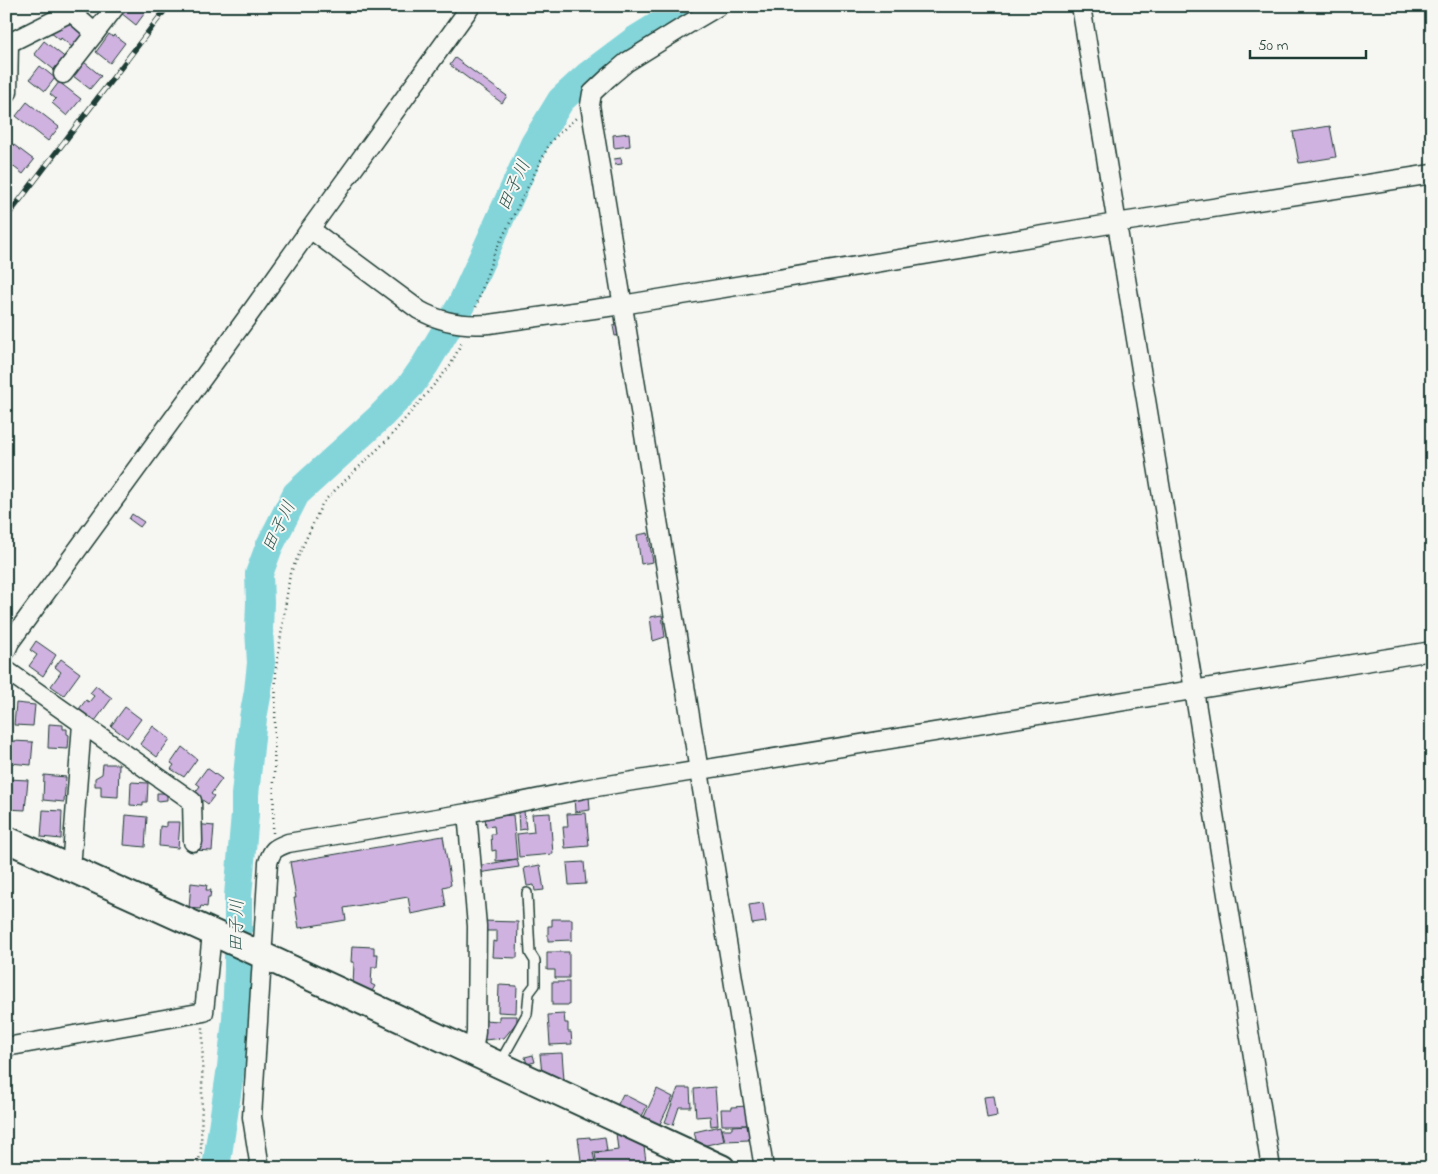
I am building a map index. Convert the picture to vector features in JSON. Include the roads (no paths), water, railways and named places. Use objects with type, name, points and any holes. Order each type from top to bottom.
[{"type":"street","points":[[63,74],[116,6]]},
{"type":"street","points":[[6,651],[10,642],[251,312],[470,6]]},
{"type":"street","points":[[719,6],[627,62],[592,93],[590,105],[764,1168]]},
{"type":"street","points":[[1081,6],[1271,1168]]},
{"type":"street","points":[[6,94],[8,92],[9,42],[71,12],[95,33]]},
{"type":"street","points":[[310,229],[430,317],[468,325],[489,324],[622,305],[1116,223],[1432,174]]},
{"type":"street","points":[[260,1168],[252,1117],[258,953],[268,863],[273,850],[288,844],[467,813],[584,789],[1432,651]]},
{"type":"street","points":[[6,670],[192,801],[193,842]]},
{"type":"street","points":[[70,868],[82,724]]},
{"type":"street","points":[[467,813],[477,926],[476,1032],[473,1052]]},
{"type":"street","points":[[6,839],[258,953],[722,1168]]},
{"type":"street","points":[[6,1047],[204,1012],[217,935]]},
{"type":"lane","points":[[501,1065],[503,1057],[527,1014],[528,993],[534,985],[535,962],[530,953],[527,893]]},
{"type":"waterway","name":"田子川","points":[[216,1168],[236,1019],[238,896],[245,795],[261,663],[259,574],[269,547],[296,494],[379,418],[411,385],[425,365],[461,305],[534,144],[561,100],[587,76],[635,40],[690,6]]},
{"type":"railway","points":[[6,218],[168,6]]}]
